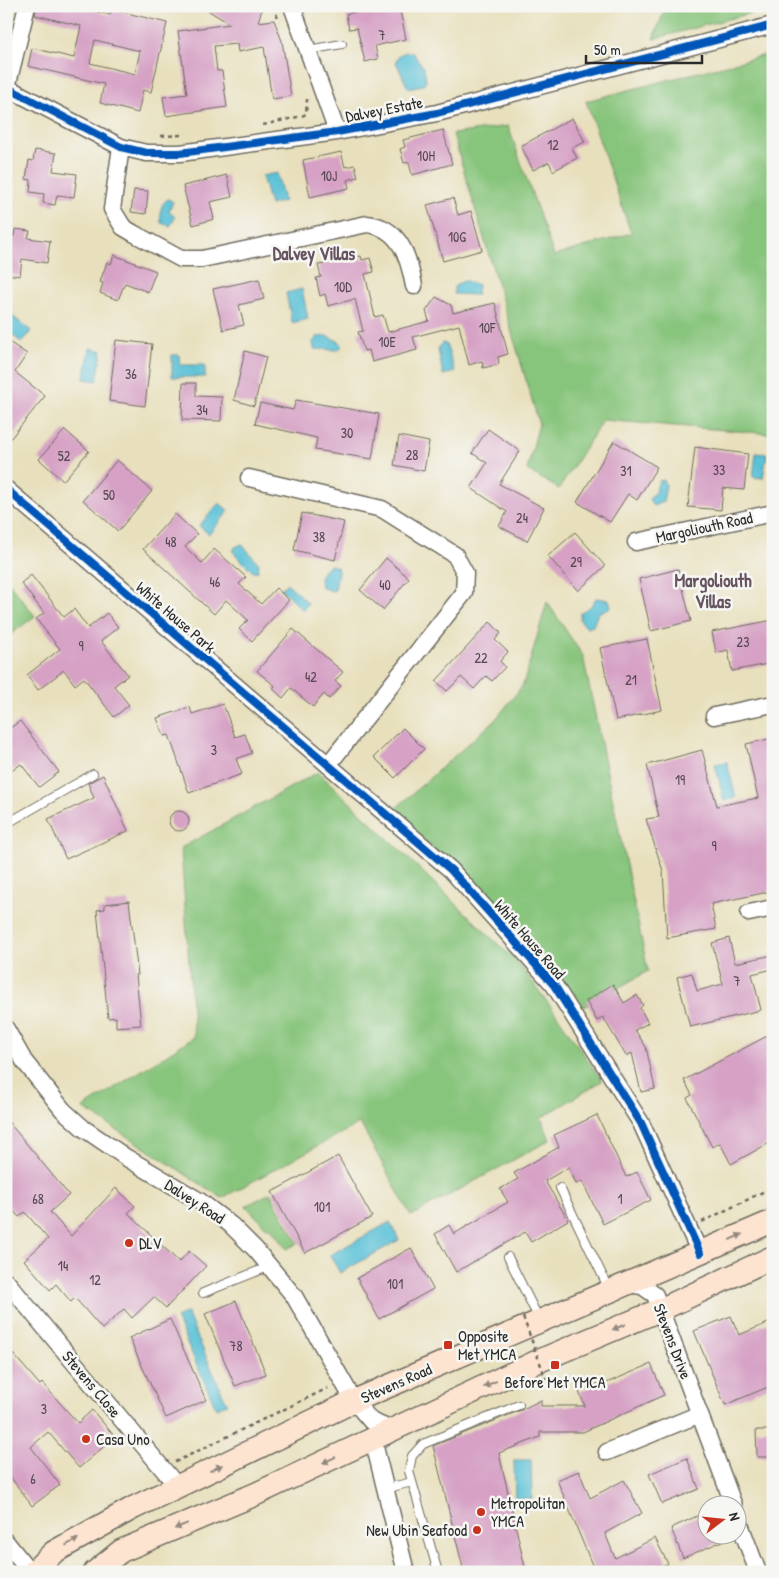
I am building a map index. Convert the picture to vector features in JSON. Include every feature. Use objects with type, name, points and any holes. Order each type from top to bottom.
[{"type":"main road","name":"Stevens Road","points":[[32,1572],[54,1552],[133,1508],[354,1401],[531,1319],[620,1288],[773,1221]]},
{"type":"main road","points":[[96,1572],[122,1552],[256,1494],[534,1363],[662,1309],[773,1257]]},
{"type":"main road","points":[[672,1265],[679,1279],[690,1287],[699,1288],[717,1284]]},
{"type":"street","points":[[7,87],[27,6]]},
{"type":"street","name":"Dalvey Estate","points":[[292,6],[337,132]]},
{"type":"street","name":"Dalvey Estate","points":[[7,87],[121,147],[146,153],[180,153],[337,132],[436,112],[773,25]]},
{"type":"street","points":[[121,147],[112,209],[123,227],[181,259],[202,259],[372,224],[377,225],[396,238],[409,259],[414,286]]},
{"type":"street","points":[[249,478],[382,509],[455,556],[465,573],[464,593],[328,765]]},
{"type":"street","name":"White House Park","points":[[6,489],[328,765]]},
{"type":"street","name":"Margoliouth Road","points":[[636,542],[773,513]]},
{"type":"street","points":[[714,716],[773,704]]},
{"type":"street","name":"White House Road","points":[[328,765],[451,870],[554,985],[641,1123],[700,1253]]},
{"type":"street","points":[[749,913],[773,908]]},
{"type":"street","name":"Dalvey Road","points":[[6,1029],[24,1061],[62,1110],[83,1128],[112,1148],[201,1202],[231,1225],[256,1250],[268,1267],[294,1296],[354,1401],[383,1435]]},
{"type":"street","name":"Stevens Close","points":[[6,1281],[178,1487]]},
{"type":"street","name":"Stevens Drive","points":[[620,1288],[642,1286],[651,1290],[655,1295],[662,1309],[730,1496]]},
{"type":"street","points":[[607,1452],[700,1414]]},
{"type":"street","points":[[383,1435],[384,1489],[406,1572]]},
{"type":"street","points":[[746,1540],[758,1572]]},
{"type":"street","points":[[6,1542],[32,1572]]},
{"type":"lane","points":[[308,50],[342,44]]},
{"type":"lane","points":[[6,824],[93,774]]},
{"type":"lane","points":[[560,1188],[620,1288]]},
{"type":"lane","points":[[508,1256],[531,1319]]},
{"type":"lane","points":[[203,1293],[268,1267]]},
{"type":"lane","points":[[438,1572],[409,1471],[410,1462],[418,1449],[424,1444],[520,1405]]},
{"type":"lane","points":[[384,1489],[412,1482]]},
{"type":"path","points":[[273,6],[280,25]]},
{"type":"path","points":[[262,125],[306,114],[306,94]]},
{"type":"path","points":[[159,136],[190,135]]},
{"type":"path","points":[[689,1229],[773,1188]]},
{"type":"path","points":[[531,1319],[546,1379]]},
{"type":"green space","points":[[666,6],[773,6],[773,7],[653,39]]},
{"type":"green space","points":[[773,53],[773,434],[603,420],[559,489],[527,470],[539,424],[453,134],[508,126],[554,256],[631,233],[586,101]]},
{"type":"green space","points":[[9,583],[35,616],[6,638],[6,586]]},
{"type":"green space","points":[[547,602],[583,656],[648,971],[584,1007],[553,967],[394,810],[496,719],[523,685]]},
{"type":"green space","points":[[318,772],[519,964],[602,1081],[541,1118],[550,1140],[411,1216],[360,1123],[222,1198],[83,1108],[194,1037],[181,848]]},
{"type":"green space","points":[[270,1193],[298,1243],[287,1249],[269,1226],[266,1227],[246,1206]]},
{"type":"water","points":[[412,52],[424,68],[426,80],[423,85],[408,88],[396,62],[399,55]]},
{"type":"water","points":[[277,173],[284,201],[270,205],[262,176]]},
{"type":"water","points":[[168,199],[173,202],[169,210],[175,218],[170,226],[161,223],[160,213],[165,201]]},
{"type":"water","points":[[466,281],[478,285],[477,295],[454,294],[454,287]]},
{"type":"water","points":[[302,289],[308,319],[292,323],[286,293]]},
{"type":"water","points":[[6,311],[31,331],[22,343],[6,330]]},
{"type":"water","points":[[327,336],[340,342],[342,345],[339,350],[314,349],[313,342],[317,337]]},
{"type":"water","points":[[442,343],[446,344],[455,372],[443,375],[438,349]]},
{"type":"water","points":[[90,348],[102,351],[97,381],[84,379]]},
{"type":"water","points":[[172,355],[179,355],[180,365],[205,365],[205,377],[172,377]]},
{"type":"water","points":[[756,453],[767,454],[763,478],[753,477]]},
{"type":"water","points":[[663,480],[666,485],[663,502],[653,506],[649,499],[655,492],[659,481]]},
{"type":"water","points":[[219,503],[229,511],[209,534],[199,526]]},
{"type":"water","points":[[242,544],[259,564],[258,571],[253,572],[233,552],[235,547]]},
{"type":"water","points":[[331,565],[337,567],[338,572],[335,590],[332,591],[321,587],[320,578],[325,568]]},
{"type":"water","points":[[287,583],[308,603],[303,610],[281,589]]},
{"type":"water","points":[[596,598],[609,600],[611,607],[598,613],[593,626],[587,628],[580,620],[580,613],[591,606]]},
{"type":"water","points":[[727,762],[736,798],[724,801],[715,764]]},
{"type":"water","points":[[390,1222],[399,1240],[340,1273],[330,1255]]},
{"type":"water","points":[[187,1313],[227,1404],[216,1408],[176,1318]]},
{"type":"water","points":[[514,1460],[531,1460],[532,1498],[515,1499]]},
{"type":"building","points":[[37,6],[74,6],[110,15],[111,9],[167,23],[151,92],[143,90],[138,113],[100,103],[104,84],[28,66],[32,48],[74,58],[81,26],[35,15]],"holes":[[[95,40],[140,51],[135,74],[90,63]]]},
{"type":"building","points":[[201,6],[263,6],[258,22],[274,20],[282,41],[291,96],[272,99],[264,47],[238,52],[237,44],[214,46],[217,71],[222,71],[227,107],[166,116],[163,97],[187,94],[178,31],[230,24]]},
{"type":"building","points":[[382,6],[399,6],[406,39],[375,46],[378,59],[365,62],[357,28],[349,29],[346,14]]},
{"type":"building","points":[[572,118],[585,142],[572,148],[577,158],[553,171],[549,162],[533,170],[521,146]]},
{"type":"building","points":[[443,130],[452,164],[412,175],[409,162],[404,163],[400,149],[405,147],[403,140]]},
{"type":"building","points":[[35,150],[56,153],[53,171],[77,174],[74,197],[57,195],[55,205],[43,203],[44,194],[30,192],[31,180],[26,179],[29,160],[33,161]]},
{"type":"building","points":[[341,152],[345,167],[355,165],[358,177],[347,180],[349,188],[310,197],[303,160]]},
{"type":"building","points":[[227,175],[232,197],[210,202],[214,219],[193,225],[183,186]]},
{"type":"building","points":[[134,190],[148,191],[146,214],[131,212]]},
{"type":"building","points":[[453,198],[458,215],[471,211],[482,250],[443,261],[427,205]]},
{"type":"building","points":[[15,229],[30,231],[28,238],[50,241],[47,263],[22,259],[20,276],[6,274],[6,235],[14,236]]},
{"type":"building","points":[[339,253],[341,261],[361,256],[362,260],[370,258],[374,272],[365,274],[375,317],[383,315],[388,332],[429,321],[426,311],[436,297],[451,305],[453,313],[495,303],[508,354],[498,357],[499,364],[483,368],[482,361],[469,365],[459,325],[413,337],[417,350],[372,362],[369,350],[364,351],[358,332],[363,331],[355,299],[328,306],[325,294],[320,296],[316,278],[321,277],[318,265],[325,264],[324,256]]},
{"type":"building","points":[[114,255],[156,271],[148,292],[125,283],[118,300],[100,293],[103,283],[100,282],[107,262],[111,264]]},
{"type":"building","points":[[259,279],[264,299],[239,305],[244,325],[223,330],[213,289]]},
{"type":"building","points":[[6,340],[27,354],[15,372],[45,396],[6,444]]},
{"type":"building","points":[[116,340],[152,344],[145,406],[109,401]]},
{"type":"building","points":[[245,351],[266,357],[254,406],[234,400]]},
{"type":"building","points":[[183,383],[196,383],[196,396],[222,397],[221,421],[182,420]]},
{"type":"building","points":[[296,400],[379,414],[372,459],[315,450],[317,438],[255,424],[260,403],[293,410]]},
{"type":"building","points":[[488,429],[520,451],[499,484],[544,508],[527,541],[499,526],[507,512],[471,488],[487,463],[472,453]]},
{"type":"building","points":[[65,430],[89,451],[63,481],[39,459]]},
{"type":"building","points":[[399,436],[429,442],[424,471],[394,465]]},
{"type":"building","points":[[614,441],[657,467],[637,500],[628,494],[610,522],[577,502]]},
{"type":"building","points":[[695,447],[748,454],[744,490],[723,488],[721,510],[688,507]]},
{"type":"building","points":[[117,460],[152,491],[118,531],[83,500]]},
{"type":"building","points":[[302,513],[344,522],[335,560],[294,550]]},
{"type":"building","points":[[175,514],[197,534],[185,547],[202,563],[214,549],[246,577],[239,584],[261,604],[276,588],[289,600],[252,641],[239,629],[248,620],[226,600],[214,614],[143,549]]},
{"type":"building","points":[[575,532],[605,566],[578,591],[548,556]]},
{"type":"building","points":[[386,558],[409,578],[383,610],[360,590]]},
{"type":"building","points":[[678,569],[691,621],[651,631],[639,579]]},
{"type":"building","points":[[31,575],[64,617],[74,609],[88,628],[107,613],[118,627],[101,641],[128,675],[114,686],[129,705],[114,717],[84,678],[75,685],[64,670],[38,690],[27,675],[60,649],[36,619],[44,613],[21,583]]},
{"type":"building","points":[[773,620],[773,663],[732,671],[728,650],[716,653],[712,632]]},
{"type":"building","points":[[490,622],[501,633],[495,640],[508,652],[500,661],[505,667],[492,681],[486,676],[474,689],[461,677],[447,691],[436,681]]},
{"type":"building","points":[[293,629],[343,672],[335,681],[341,686],[329,699],[324,694],[313,707],[291,688],[283,698],[273,689],[275,686],[257,671]]},
{"type":"building","points":[[647,639],[662,710],[616,720],[600,648]]},
{"type":"building","points":[[223,704],[235,737],[245,734],[252,753],[236,759],[242,774],[189,793],[169,735],[164,736],[157,718],[190,707],[192,714]]},
{"type":"building","points":[[20,721],[59,772],[39,787],[21,764],[6,775],[6,731]]},
{"type":"building","points":[[403,728],[424,749],[395,778],[374,757]]},
{"type":"building","points":[[773,738],[773,891],[711,904],[716,929],[667,938],[663,871],[646,819],[659,817],[647,765],[702,750],[717,806],[758,798],[746,744]]},
{"type":"building","points":[[103,775],[128,831],[66,859],[48,819],[94,798],[88,783]]},
{"type":"building","points":[[175,811],[183,811],[189,817],[189,825],[183,831],[175,831],[169,825],[169,817]]},
{"type":"building","points":[[129,901],[138,975],[136,975],[141,1025],[116,1027],[116,1017],[108,1018],[97,910],[105,909],[105,904]]},
{"type":"building","points":[[729,938],[735,963],[773,955],[773,969],[752,974],[761,1010],[690,1027],[677,977],[692,973],[697,991],[723,984],[712,943]]},
{"type":"building","points":[[613,984],[624,1003],[637,995],[643,1005],[640,1008],[648,1023],[635,1030],[646,1047],[655,1089],[641,1092],[632,1053],[626,1056],[603,1017],[597,1021],[586,1001]]},
{"type":"building","points":[[769,1035],[773,1043],[773,1141],[731,1164],[720,1143],[712,1147],[687,1098],[692,1095],[684,1080]]},
{"type":"building","points":[[597,1115],[626,1177],[637,1172],[651,1200],[603,1224],[582,1181],[576,1184],[569,1167],[545,1181],[568,1220],[531,1242],[525,1232],[456,1272],[435,1234],[449,1225],[454,1234],[508,1202],[500,1189],[518,1179],[514,1173],[559,1147],[554,1135]]},
{"type":"building","points":[[6,1119],[69,1195],[50,1212],[71,1236],[116,1188],[135,1206],[128,1213],[179,1262],[189,1251],[206,1266],[166,1308],[154,1297],[132,1318],[124,1309],[102,1329],[75,1298],[71,1302],[56,1284],[50,1290],[24,1260],[48,1239],[25,1212],[19,1217],[6,1203]]},
{"type":"building","points":[[338,1156],[372,1217],[305,1253],[272,1192]]},
{"type":"building","points":[[411,1248],[433,1289],[379,1319],[357,1278]]},
{"type":"building","points":[[236,1301],[266,1374],[235,1386],[205,1314]]},
{"type":"building","points":[[731,1316],[739,1335],[773,1321],[773,1385],[725,1405],[694,1331]]},
{"type":"building","points":[[170,1319],[206,1400],[166,1418],[129,1338]]},
{"type":"building","points":[[6,1346],[40,1385],[42,1383],[78,1423],[92,1410],[115,1437],[79,1468],[48,1432],[31,1447],[60,1485],[32,1506],[9,1475],[6,1475]]},
{"type":"building","name":"Metropolitan YMCA","points":[[651,1364],[664,1395],[583,1432],[540,1432],[540,1437],[499,1453],[526,1572],[464,1572],[433,1446],[541,1400],[541,1406],[585,1406],[579,1392],[601,1382],[602,1385]]},
{"type":"building","points":[[756,1430],[773,1430],[773,1457],[757,1457]]},
{"type":"building","points":[[687,1458],[699,1489],[662,1504],[649,1474]]},
{"type":"building","points":[[579,1471],[590,1498],[624,1480],[642,1513],[605,1533],[615,1558],[655,1538],[668,1564],[651,1572],[595,1572],[557,1480]]},
{"type":"building","points":[[696,1517],[696,1546],[711,1546],[683,1558],[671,1528]]},
{"type":"cycle path","points":[[6,87],[121,147],[146,153],[180,153],[337,132],[437,113],[773,25]]},
{"type":"cycle path","points":[[6,489],[451,870],[554,985],[641,1123],[700,1253]]},
{"type":"place","name":"DLV","points":[[129,1243]]},
{"type":"place","name":"Opposite Met YMCA","points":[[448,1345]]},
{"type":"place","name":"Before Met YMCA","points":[[555,1365]]},
{"type":"place","name":"Casa Uno","points":[[86,1439]]},
{"type":"place","name":"Metropolitan YMCA","points":[[481,1512]]},
{"type":"place","name":"New Ubin Seafood","points":[[477,1530]]},
{"type":"district","name":"Dalvey Villas","points":[[314,253]]},
{"type":"district","name":"Margoliouth Villas","points":[[713,590]]}]
